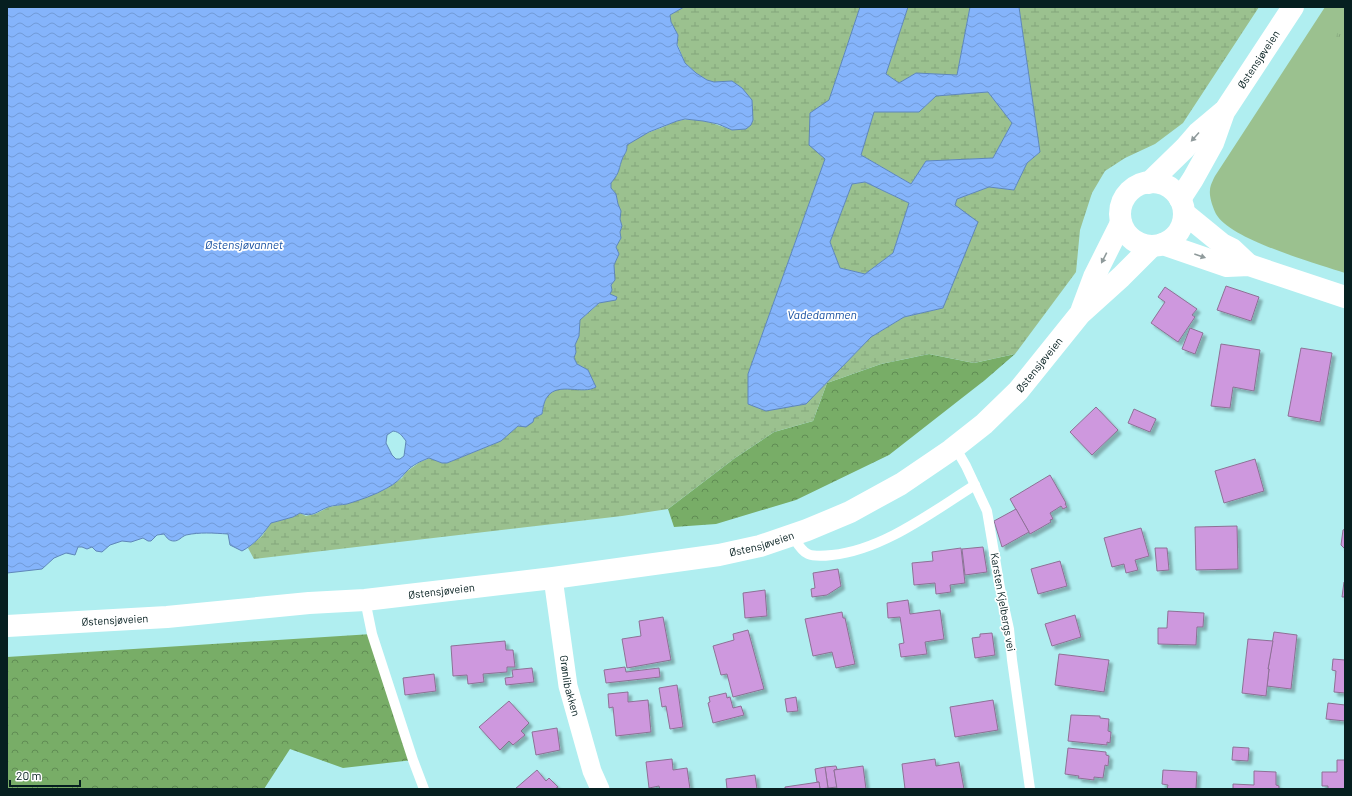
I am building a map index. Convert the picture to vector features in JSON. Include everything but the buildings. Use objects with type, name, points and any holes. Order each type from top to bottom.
[{"type":"main road","name":"Østensjøveien","points":[[7,626],[167,617],[309,603],[365,600],[553,578],[719,555],[760,546],[807,530],[850,512],[901,484],[955,447],[984,424],[1018,391],[1080,314],[1158,245],[1176,235],[1181,228],[1182,206],[1193,179],[1213,143],[1224,112],[1293,7]]},
{"type":"main road","name":"Østensjøveien","points":[[1080,314],[1094,277],[1121,223],[1121,205],[1126,196],[1132,189],[1149,182],[1198,134],[1224,112]]},
{"type":"main road","points":[[1149,182],[1157,183],[1170,188],[1182,206],[1222,244],[1232,249],[1249,265]]},
{"type":"main road","points":[[1121,223],[1125,231],[1133,240],[1144,245],[1158,245],[1227,266],[1249,265],[1345,297]]},
{"type":"street","name":"Grønlibakken","points":[[553,578],[568,686],[592,771],[600,789]]},
{"type":"lane","name":"Karsten Kjelbergs vei","points":[[955,447],[987,511],[1000,588],[1008,623],[1030,789]]},
{"type":"lane","points":[[792,535],[806,553],[814,556],[840,554],[884,539],[906,528],[974,485]]},
{"type":"lane","points":[[365,600],[372,634],[413,760],[424,789]]},
{"type":"green space","points":[[684,7],[860,7],[829,100],[825,159],[748,374],[806,404],[871,337],[904,317],[943,308],[955,205],[957,199],[989,187],[1014,190],[1027,163],[1040,152],[1019,7],[1259,7],[1183,123],[1155,144],[1125,158],[1105,171],[1092,193],[1080,230],[1076,272],[1015,354],[974,363],[929,354],[881,364],[827,383],[813,421],[774,432],[735,458],[668,509],[622,516],[254,559],[248,548],[262,536],[271,523],[293,517],[300,513],[306,516],[315,514],[329,507],[346,504],[386,489],[402,478],[406,472],[420,462],[430,458],[442,463],[447,463],[501,441],[518,426],[542,414],[544,404],[552,392],[564,389],[584,390],[595,387],[588,370],[577,364],[574,358],[576,352],[575,345],[579,336],[580,320],[610,294],[614,265],[619,254],[616,247],[621,238],[620,232],[622,226],[620,219],[621,211],[616,194],[611,188],[611,183],[618,173],[627,149],[627,145],[643,135],[678,121],[691,119],[698,120],[732,130],[753,120],[752,107],[742,88],[732,81],[714,82],[707,80],[685,63],[677,43],[678,35],[671,22],[670,15]]},
{"type":"green space","points":[[908,7],[970,7],[957,75],[916,73],[899,83],[886,74]]},
{"type":"green space","points":[[1325,7],[1345,7],[1345,273],[1275,250],[1238,233],[1225,224],[1216,214],[1210,193],[1210,188],[1215,176]]},
{"type":"green space","points":[[1345,10],[1345,51],[1343,51],[1335,42],[1342,14]]},
{"type":"green space","points":[[988,92],[1012,123],[993,158],[926,161],[911,184],[861,155],[874,112],[919,112],[936,96]]},
{"type":"green space","points":[[865,182],[909,203],[893,253],[865,274],[840,268],[830,242],[852,184]]},
{"type":"green space","points":[[929,354],[974,363],[1015,354],[985,380],[889,455],[796,500],[716,524],[674,527],[668,509],[735,458],[774,432],[813,421],[827,383],[881,364]]},
{"type":"green space","points":[[372,634],[413,760],[343,768],[290,749],[264,789],[7,789],[7,657]]},
{"type":"water","name":"Østensjøvannet","points":[[7,7],[684,7],[670,15],[671,22],[678,35],[677,45],[685,63],[707,80],[714,82],[732,81],[742,88],[752,100],[753,120],[751,125],[746,129],[732,130],[718,124],[685,119],[649,132],[627,145],[627,149],[618,173],[611,183],[611,188],[616,194],[621,211],[620,219],[622,226],[620,232],[621,238],[616,247],[619,254],[614,265],[615,280],[611,285],[612,290],[610,294],[617,297],[616,300],[599,303],[580,320],[579,336],[575,345],[576,352],[574,358],[577,364],[588,370],[596,387],[584,390],[564,389],[552,392],[544,404],[542,414],[534,418],[533,422],[526,427],[518,426],[501,441],[447,463],[442,463],[429,458],[411,467],[392,485],[382,491],[347,504],[335,505],[308,515],[300,513],[293,517],[271,523],[251,545],[242,551],[230,545],[228,534],[191,534],[174,541],[169,540],[164,534],[157,535],[151,541],[143,538],[131,542],[122,541],[110,545],[102,552],[96,551],[92,547],[87,549],[78,547],[75,555],[66,553],[54,558],[42,569],[7,573]],"holes":[[[393,431],[401,434],[406,441],[404,456],[400,459],[396,459],[392,455],[386,443],[387,435]]]},
{"type":"water","name":"Vadedammen","points":[[860,7],[908,7],[886,74],[899,83],[916,73],[957,75],[970,7],[1019,7],[1040,152],[1027,163],[1014,190],[989,187],[957,199],[955,205],[978,222],[943,308],[904,317],[871,337],[806,404],[766,411],[748,404],[748,374],[825,159],[809,145],[810,113],[829,100]],"holes":[[[988,92],[1012,123],[993,158],[926,161],[911,184],[861,155],[874,112],[919,112],[936,96]],[[865,182],[909,203],[893,253],[865,274],[840,268],[830,242],[852,184]]]}]
